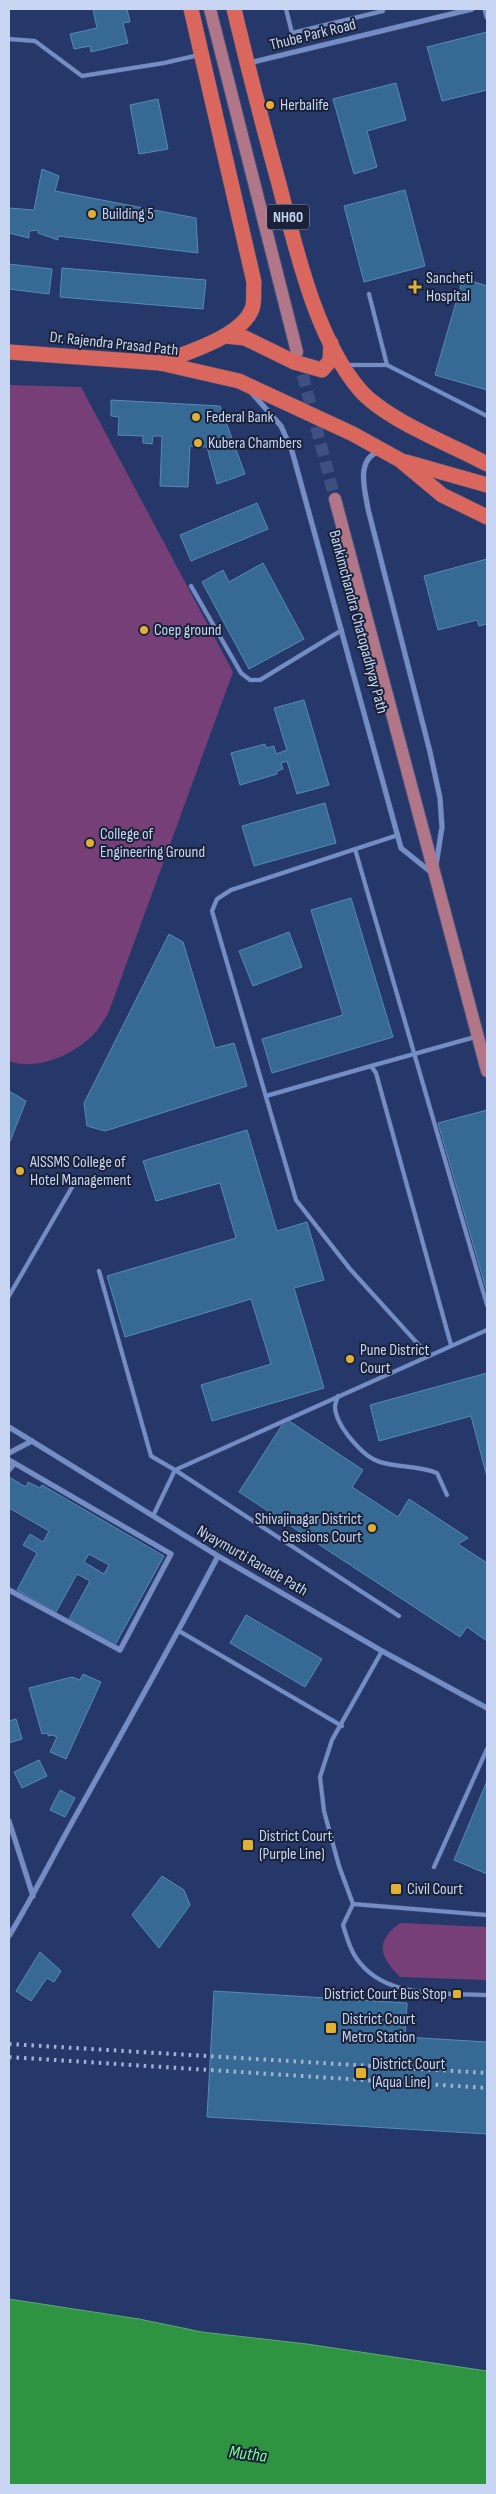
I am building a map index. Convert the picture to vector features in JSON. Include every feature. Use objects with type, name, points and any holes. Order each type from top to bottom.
[{"type":"highway","name":"NH60","points":[[160,363],[225,336],[242,322],[252,309],[254,282],[191,9]]},
{"type":"highway","name":"NH60","points":[[234,9],[309,290],[331,343],[343,365],[361,391],[380,407],[487,464]]},
{"type":"highway","points":[[225,336],[245,338],[294,362],[322,370],[330,361],[331,343]]},
{"type":"highway","name":"Dr. Rajendra Prasad Path","points":[[9,352],[160,363],[239,381],[383,450]]},
{"type":"highway","name":"NH60","points":[[383,450],[400,460],[442,495],[487,517]]},
{"type":"highway","points":[[400,460],[487,485]]},
{"type":"main road","points":[[210,9],[297,352]]},
{"type":"main road","points":[[335,499],[419,808],[434,875],[487,1071]]},
{"type":"street","name":"Thube Park Road","points":[[247,63],[472,9]]},
{"type":"street","points":[[485,9],[487,17]]},
{"type":"street","name":"Bankimchandra Chatopadhyay Path","points":[[239,381],[261,402],[281,426],[292,451],[401,848],[434,875]]},
{"type":"street","points":[[383,450],[367,460],[362,474],[368,509],[440,798],[442,827],[434,875]]},
{"type":"street","name":"Nyaymurti Ranade Path","points":[[9,1427],[218,1556],[382,1651],[487,1708]]},
{"type":"street","points":[[9,1453],[32,1441]]},
{"type":"street","points":[[9,1460],[170,1554],[120,1650],[9,1590]]},
{"type":"street","points":[[9,1470],[14,1464]]},
{"type":"street","points":[[9,1936],[179,1631],[218,1556]]},
{"type":"street","points":[[9,1821],[33,1896]]},
{"type":"lane","points":[[286,9],[292,33],[383,12]]},
{"type":"lane","points":[[9,38],[35,41],[82,76],[201,55]]},
{"type":"lane","points":[[369,294],[387,365]]},
{"type":"lane","points":[[343,365],[387,365],[487,416]]},
{"type":"lane","points":[[190,586],[241,673],[250,680],[260,680],[342,630]]},
{"type":"lane","points":[[398,835],[231,890],[217,899],[212,911],[296,1200],[350,1269],[428,1355]]},
{"type":"lane","points":[[355,849],[487,1306]]},
{"type":"lane","points":[[266,1096],[478,1036]]},
{"type":"lane","points":[[371,1066],[376,1073],[451,1344]]},
{"type":"lane","points":[[9,1296],[75,1182]]},
{"type":"lane","points":[[98,1271],[151,1456],[399,1616]]},
{"type":"lane","points":[[153,1516],[175,1470],[451,1344],[487,1330]]},
{"type":"lane","points":[[338,1396],[335,1408],[348,1435],[360,1450],[377,1462],[422,1467],[437,1473],[447,1495]]},
{"type":"lane","points":[[179,1631],[342,1726]]},
{"type":"lane","points":[[382,1651],[342,1726],[332,1740],[320,1776],[324,1811],[352,1904],[343,1925],[360,1963],[374,1977],[394,1987],[432,1992],[487,1995]]},
{"type":"lane","points":[[434,1867],[487,1749]]},
{"type":"lane","points":[[482,1761],[487,1764]]},
{"type":"lane","points":[[352,1904],[487,1915]]},
{"type":"shaded area","name":"College of Engineering Ground","points":[[9,385],[81,387],[233,672],[108,1014],[94,1034],[74,1050],[53,1060],[30,1064],[19,1064],[9,1061]]},
{"type":"shaded area","points":[[400,1923],[487,1927],[487,1980],[400,1977],[384,1956],[383,1943],[386,1937]]},
{"type":"water","name":"Mutha","points":[[9,2299],[139,2319],[202,2332],[307,2344],[487,2371],[487,2485],[9,2485]]},
{"type":"building","points":[[93,9],[127,9],[130,22],[123,23],[128,43],[91,52],[90,46],[74,49],[70,34],[97,28]]},
{"type":"building","points":[[487,32],[487,90],[442,101],[427,47]]},
{"type":"building","points":[[396,83],[406,120],[367,131],[377,167],[354,174],[333,99]]},
{"type":"building","points":[[158,99],[168,149],[139,154],[130,105]]},
{"type":"building","name":"Building 5","points":[[42,169],[59,176],[55,191],[196,218],[198,253],[58,236],[58,240],[38,233],[38,230],[29,231],[29,238],[9,233],[9,208],[34,210]]},
{"type":"building","points":[[405,190],[425,266],[364,282],[344,206]]},
{"type":"building","points":[[9,264],[52,269],[49,294],[9,289]]},
{"type":"building","points":[[62,268],[206,280],[203,309],[60,297]]},
{"type":"building","points":[[463,278],[487,286],[487,390],[435,375]]},
{"type":"building","name":"Kubera Chambers","points":[[111,400],[220,406],[245,474],[217,484],[207,447],[190,446],[188,487],[160,486],[162,436],[153,436],[152,444],[143,443],[143,436],[118,435],[119,417],[111,416]]},
{"type":"building","points":[[257,503],[268,529],[191,561],[180,535]]},
{"type":"building","points":[[487,559],[487,624],[479,626],[477,620],[438,630],[424,576]]},
{"type":"building","points":[[263,563],[304,639],[249,669],[202,582],[223,570],[229,582]]},
{"type":"building","points":[[304,700],[329,785],[297,794],[287,761],[281,763],[283,769],[277,771],[277,774],[240,785],[231,753],[265,744],[266,748],[274,746],[276,754],[287,750],[274,708]]},
{"type":"building","points":[[325,803],[336,843],[254,866],[242,826]]},
{"type":"building","points":[[351,898],[393,1037],[272,1073],[262,1039],[343,1015],[311,910]]},
{"type":"building","points":[[289,932],[302,967],[253,986],[239,951]]},
{"type":"building","points":[[169,934],[183,942],[215,1048],[234,1043],[247,1086],[105,1131],[87,1126],[84,1103]]},
{"type":"building","points":[[9,1091],[26,1101],[9,1144]]},
{"type":"building","points":[[487,1110],[487,1292],[438,1123]]},
{"type":"building","points":[[247,1130],[277,1231],[307,1222],[324,1280],[294,1288],[324,1388],[212,1421],[201,1385],[271,1364],[251,1299],[125,1337],[107,1276],[236,1238],[220,1183],[156,1201],[143,1161]]},
{"type":"building","points":[[487,1373],[487,1477],[471,1416],[379,1441],[370,1405]]},
{"type":"building","name":"Shivajinagar District Sessions Court","points":[[286,1419],[363,1470],[352,1487],[398,1517],[409,1499],[468,1538],[458,1544],[487,1563],[487,1641],[467,1627],[460,1637],[239,1492]]},
{"type":"building","points":[[9,1477],[26,1487],[28,1482],[40,1488],[42,1485],[164,1556],[115,1645],[69,1619],[90,1581],[77,1574],[56,1612],[17,1590],[37,1553],[23,1545],[30,1534],[43,1542],[49,1531],[9,1508]],"holes":[[[89,1554],[109,1565],[104,1574],[84,1562]]]},
{"type":"building","points":[[246,1615],[322,1659],[305,1687],[230,1643]]},
{"type":"building","points":[[83,1674],[101,1682],[66,1759],[50,1752],[57,1737],[48,1736],[48,1733],[42,1734],[29,1688],[72,1677],[80,1680]]},
{"type":"building","points":[[16,1719],[22,1739],[9,1743],[9,1721]]},
{"type":"building","points":[[39,1760],[47,1776],[22,1788],[14,1772]]},
{"type":"building","points":[[487,1781],[487,1874],[454,1860]]},
{"type":"building","points":[[60,1790],[75,1798],[65,1817],[50,1810]]},
{"type":"building","points":[[162,1876],[184,1890],[190,1905],[159,1948],[132,1915]]},
{"type":"building","points":[[40,1952],[61,1971],[54,1982],[47,1978],[31,2001],[16,1991]]},
{"type":"building","points":[[214,1991],[407,2003],[405,2037],[487,2042],[487,2134],[207,2117]]},
{"type":"tunnel","points":[[298,357],[335,499]]},
{"type":"railway","points":[[9,2044],[487,2073]]},
{"type":"railway","points":[[9,2057],[487,2088]]},
{"type":"place","name":"Herbalife","points":[[270,105]]},
{"type":"place","name":"Building 5","points":[[92,214]]},
{"type":"place","name":"Sancheti Hospital","points":[[415,287]]},
{"type":"place","name":"Federal Bank","points":[[196,417]]},
{"type":"place","name":"Kubera Chambers","points":[[198,443]]},
{"type":"place","name":"Coep ground","points":[[144,630]]},
{"type":"place","name":"College of Engineering Ground","points":[[90,843]]},
{"type":"place","name":"AISSMS College of Hotel Management","points":[[20,1171]]},
{"type":"place","name":"Pune District Court","points":[[350,1359]]},
{"type":"place","name":"Shivajinagar District Sessions Court","points":[[372,1528]]},
{"type":"place","name":"District Court (Purple Line)","points":[[248,1845]]},
{"type":"place","name":"Civil Court","points":[[396,1889]]},
{"type":"place","name":"District Court Bus Stop","points":[[457,1994]]},
{"type":"place","name":"District Court Metro Station","points":[[331,2028]]},
{"type":"place","name":"District Court (Aqua Line)","points":[[361,2073]]}]
